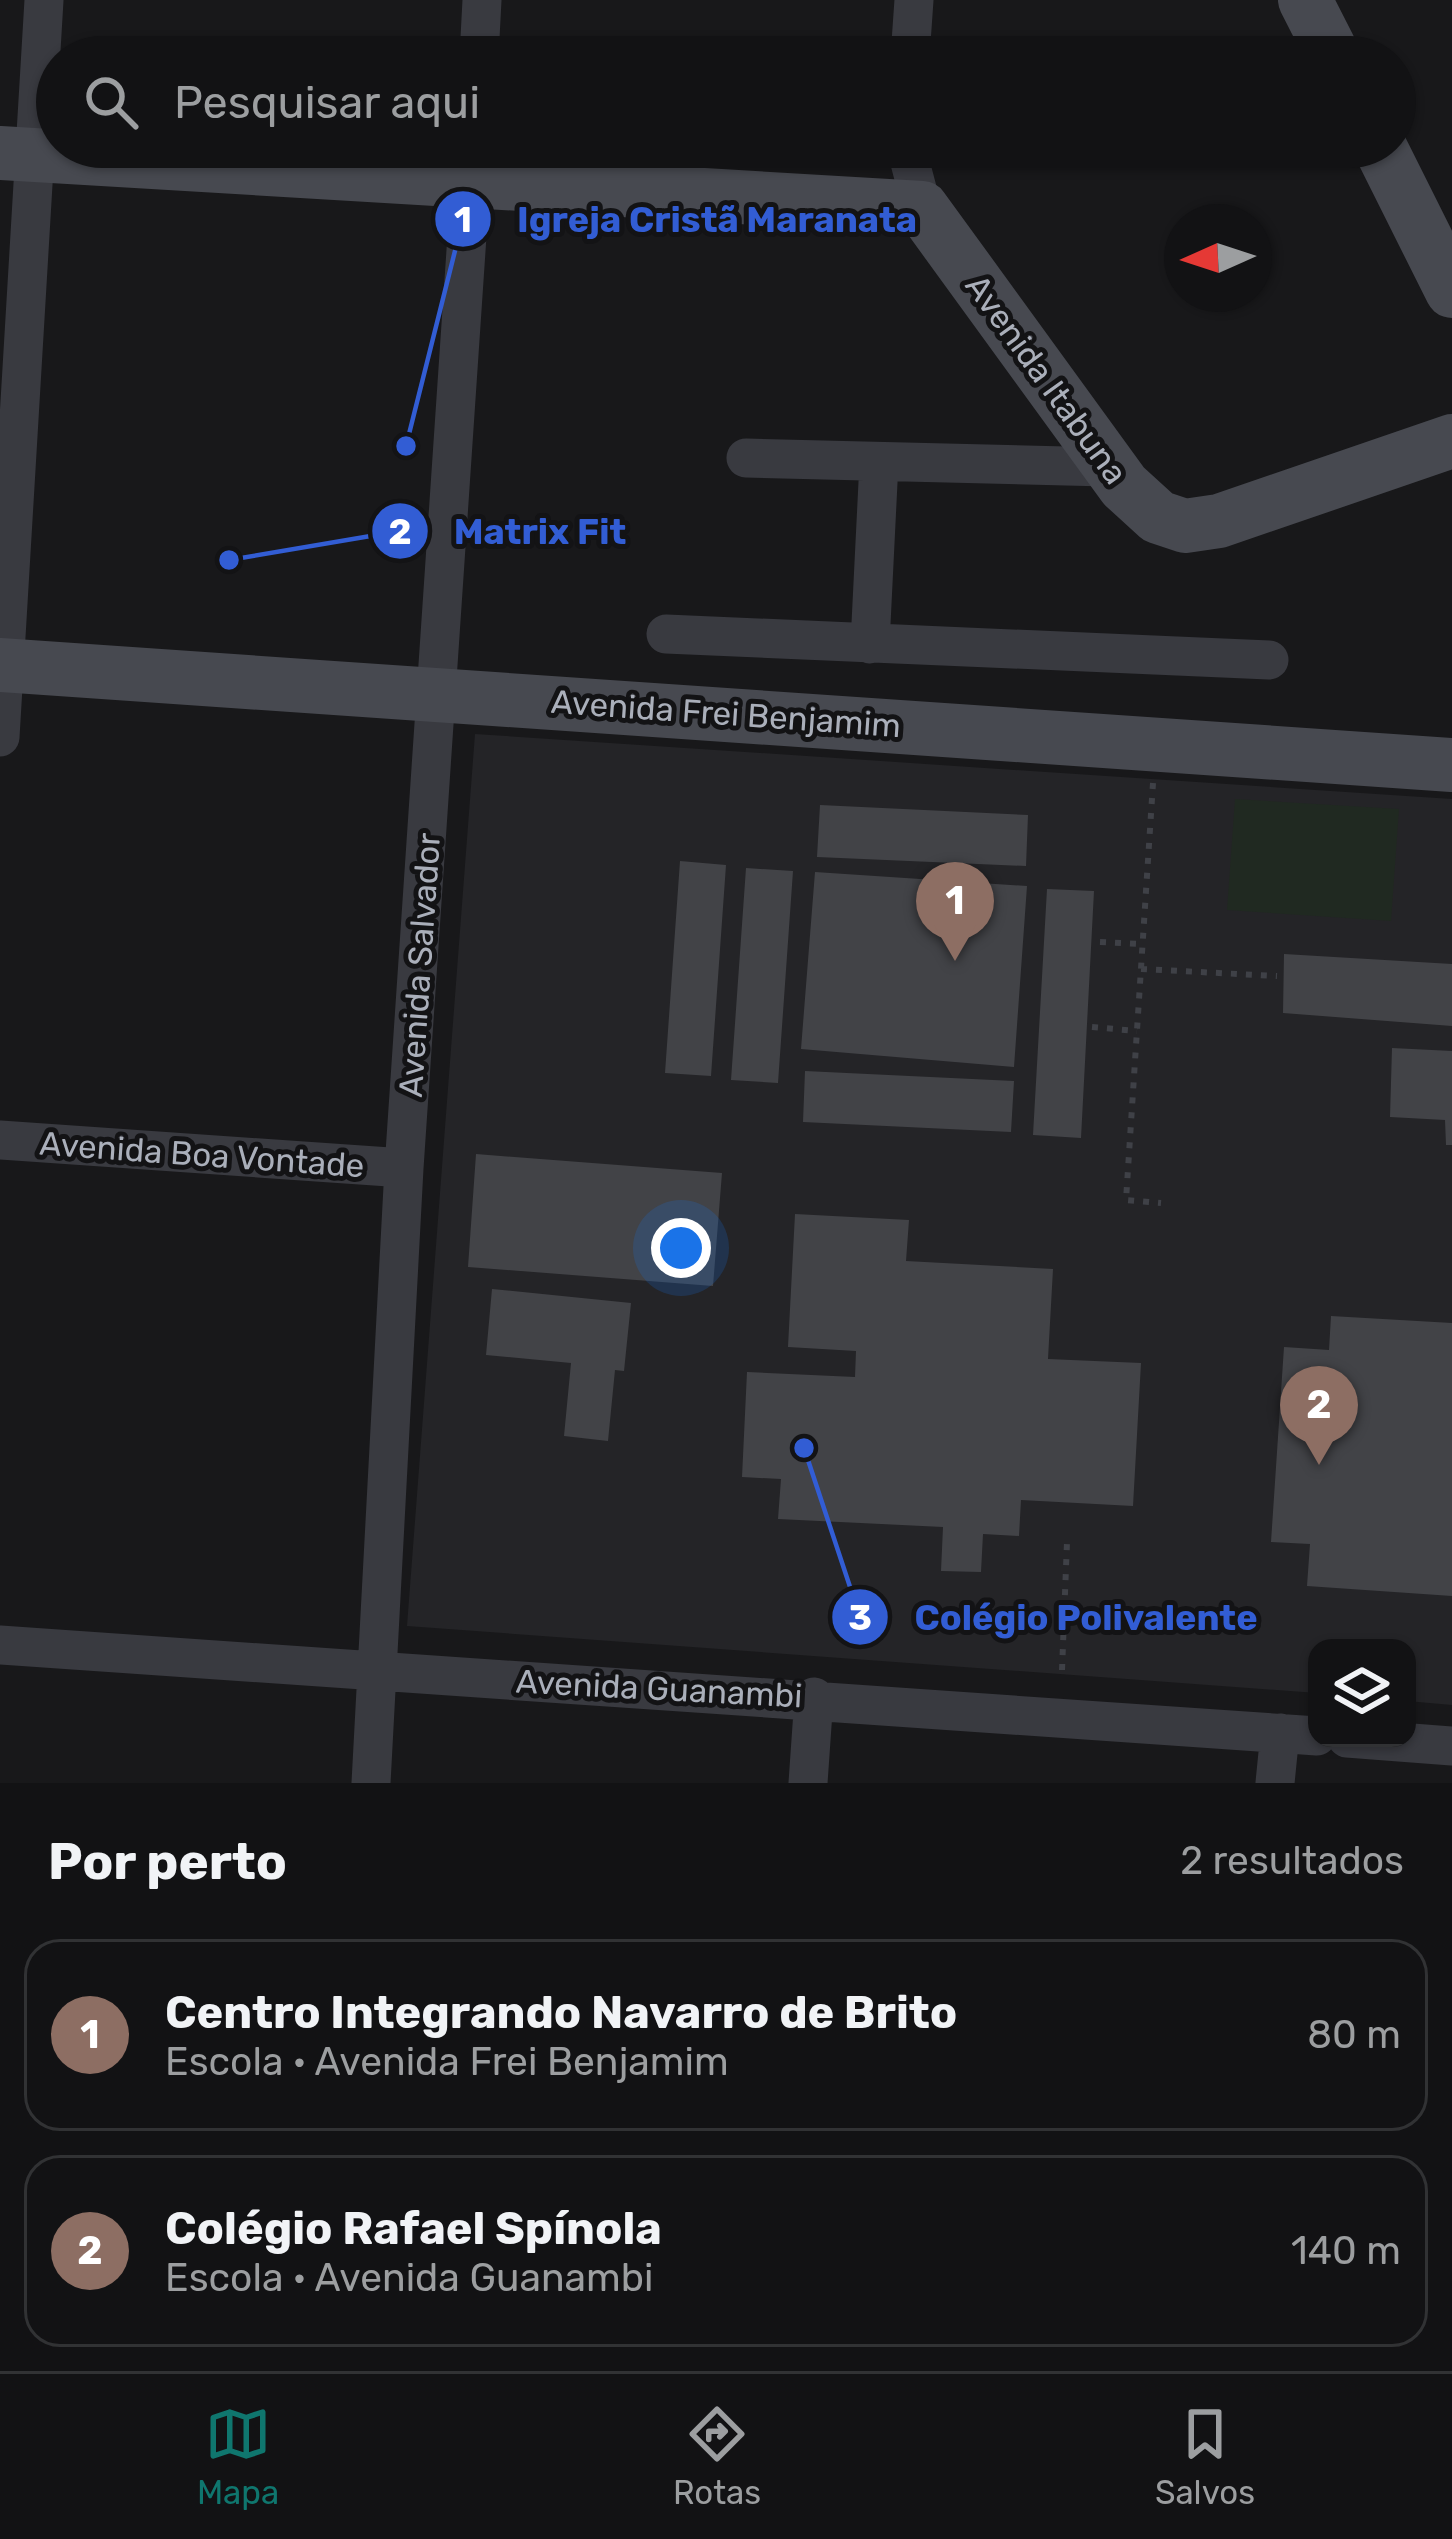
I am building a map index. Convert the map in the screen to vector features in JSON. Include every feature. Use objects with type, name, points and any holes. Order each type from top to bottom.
[{"type":"street","points":[[38,36],[44,0]]},
{"type":"street","points":[[479,36],[482,0]]},
{"type":"street","points":[[911,36],[914,0]]},
{"type":"street","points":[[1305,0],[1323,36]]},
{"type":"street","points":[[0,737],[17,154],[36,46]]},
{"type":"street","name":"Avenida Salvador","points":[[371,1783],[404,1168],[440,693],[472,168]]},
{"type":"street","points":[[513,168],[922,208],[912,168]]},
{"type":"street","points":[[1390,168],[1452,291]]},
{"type":"street","name":"Avenida Itabuna","points":[[922,208],[1107,467],[1158,518],[1185,526],[1219,521],[1452,441]]},
{"type":"street","points":[[746,458],[1107,467]]},
{"type":"street","points":[[870,644],[879,462]]},
{"type":"street","points":[[666,634],[1269,660]]},
{"type":"street","name":"Avenida Frei Benjamim","points":[[2,665],[1452,765]]},
{"type":"street","name":"Avenida Boa Vontade","points":[[0,1140],[404,1168]]},
{"type":"street","name":"Avenida Guanambi","points":[[0,1645],[814,1697],[1298,1734]]},
{"type":"street","points":[[808,1783],[814,1697]]},
{"type":"street","points":[[1275,1783],[1298,1734]]},
{"type":"street","points":[[1416,1743],[1452,1746]]},
{"type":"path","points":[[1153,776],[1126,1200],[1161,1203]]},
{"type":"path","points":[[1100,942],[1143,944]]},
{"type":"path","points":[[1141,969],[1277,976]]},
{"type":"path","points":[[1092,1028],[1137,1031]]},
{"type":"path","points":[[1063,1670],[1067,1542]]},
{"type":"shaded area","points":[[475,734],[1452,799],[1452,1705],[1416,1702],[1416,1639],[1308,1639],[1308,1692],[407,1626]]},
{"type":"shaded area","points":[[1235,799],[1399,809],[1391,921],[1227,910]]},
{"type":"building","points":[[820,805],[1028,815],[1026,866],[817,857]]},
{"type":"building","points":[[680,861],[726,865],[711,1076],[665,1073]]},
{"type":"building","points":[[746,868],[793,871],[778,1083],[731,1080]]},
{"type":"building","points":[[815,872],[1027,886],[1014,1067],[801,1049]]},
{"type":"building","points":[[1047,889],[1094,891],[1081,1138],[1033,1135]]},
{"type":"building","points":[[1284,954],[1452,964],[1452,1026],[1283,1013]]},
{"type":"building","points":[[1392,1048],[1452,1051],[1452,1145],[1446,1145],[1445,1120],[1390,1117]]},
{"type":"building","points":[[805,1071],[1014,1081],[1011,1132],[803,1122]]},
{"type":"building","points":[[476,1154],[722,1173],[713,1286],[468,1267]]},
{"type":"building","points":[[795,1214],[909,1220],[906,1261],[1053,1269],[1048,1359],[1141,1363],[1133,1506],[1021,1500],[1019,1536],[983,1534],[981,1572],[941,1571],[943,1527],[778,1519],[781,1479],[742,1477],[747,1372],[855,1377],[856,1351],[788,1347]]},
{"type":"building","points":[[492,1289],[631,1303],[624,1371],[615,1370],[608,1441],[564,1436],[571,1363],[486,1355]]},
{"type":"building","points":[[1331,1316],[1452,1323],[1452,1596],[1307,1586],[1310,1544],[1271,1542],[1284,1347],[1329,1350]]},
{"type":"place","name":"Igreja Cristã Maranata","points":[[406,446]]},
{"type":"place","name":"Matrix Fit","points":[[229,560]]},
{"type":"place","name":"Centro Integrando Navarro de Brito","points":[[955,961]]},
{"type":"place","name":"Colégio Polivalente","points":[[804,1448]]},
{"type":"place","name":"Colégio Rafael Spínola","points":[[1319,1465]]}]
